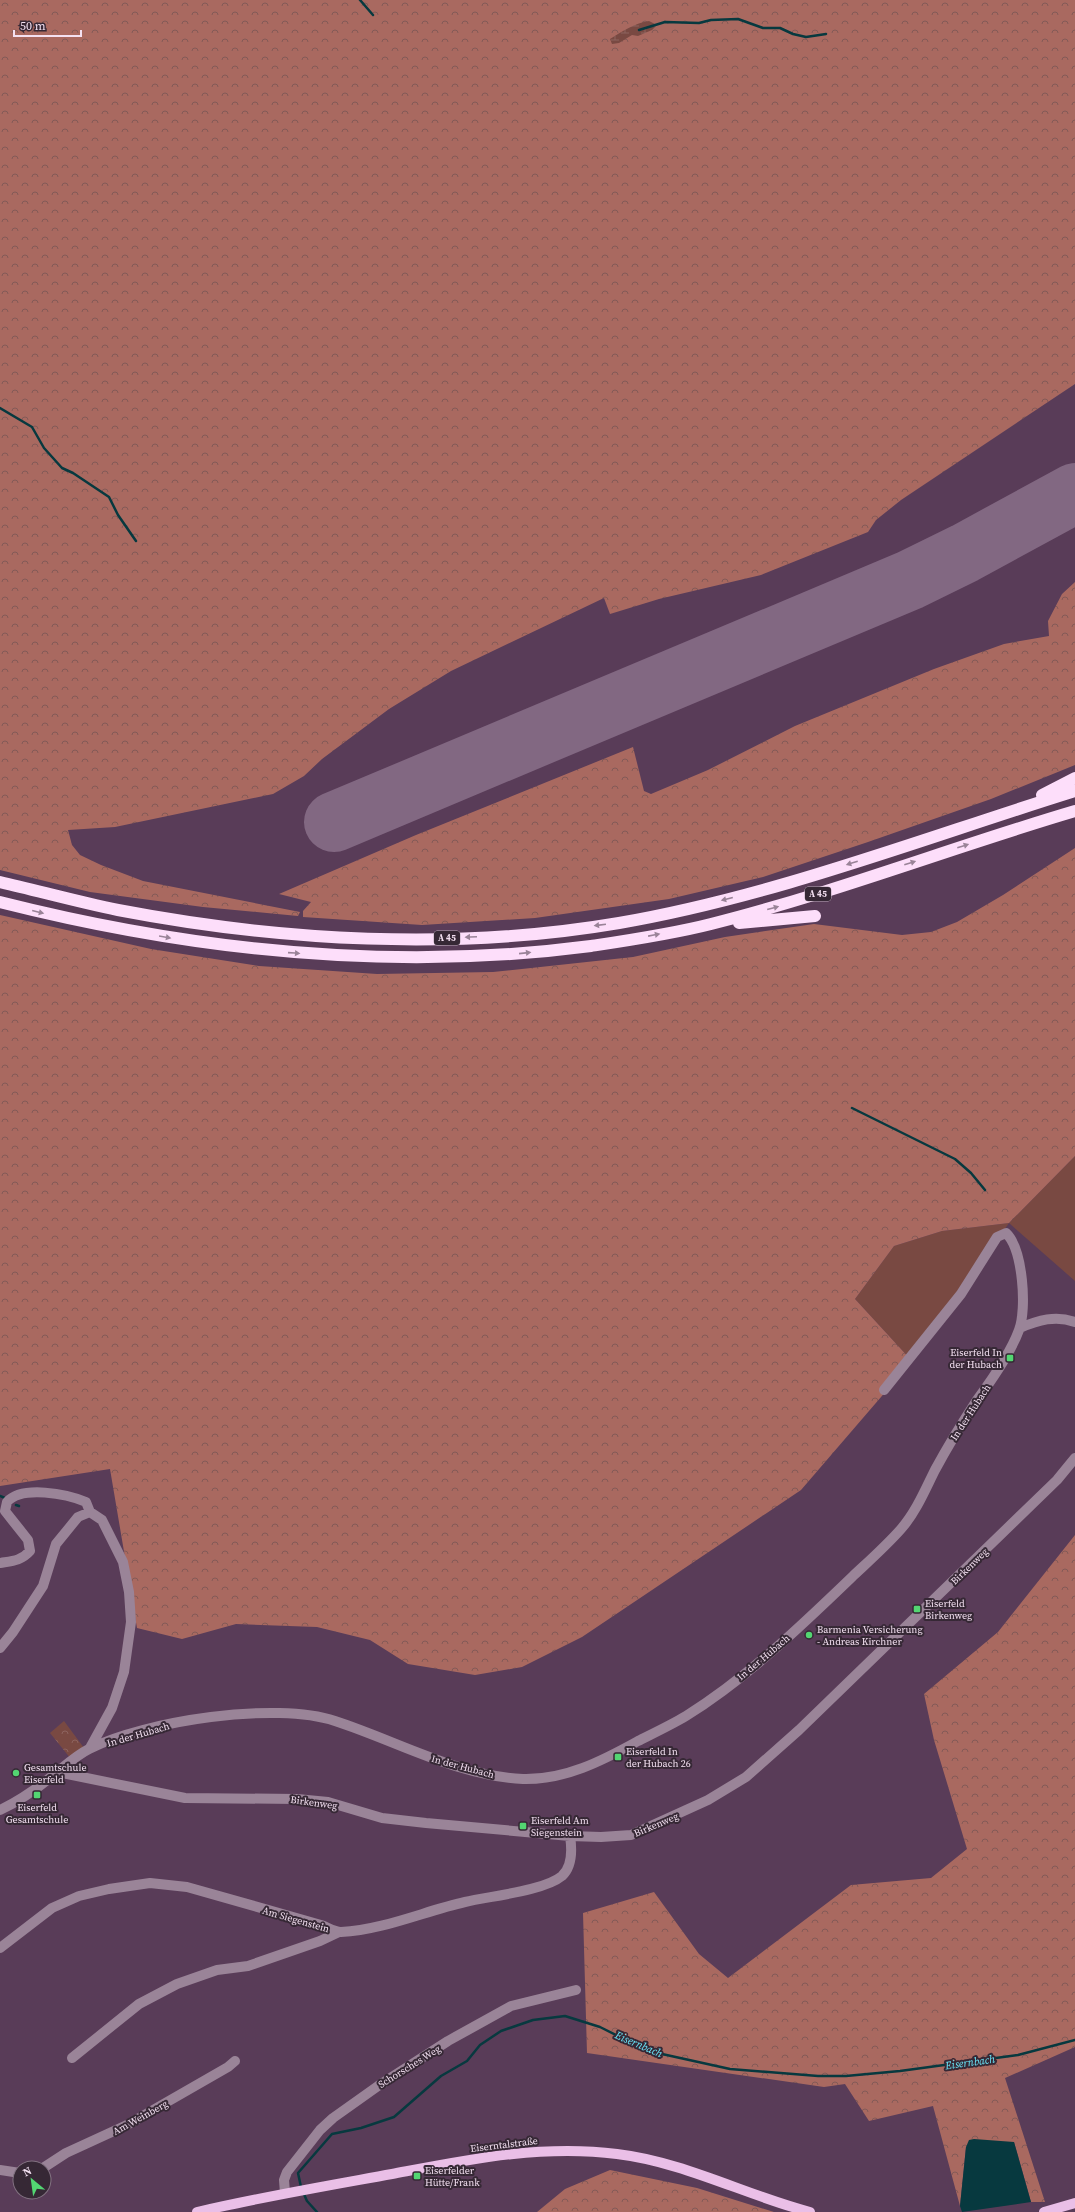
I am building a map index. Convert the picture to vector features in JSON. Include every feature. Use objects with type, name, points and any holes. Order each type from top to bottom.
[{"type":"highway","points":[[999,814],[1075,778]]},
{"type":"highway","name":"A 45","points":[[0,882],[117,909],[257,931],[333,937],[430,938],[500,936],[619,923],[702,905],[782,885],[999,814],[1075,791]]},
{"type":"highway","name":"A 45","points":[[0,902],[57,916],[189,941],[256,950],[333,956],[430,958],[503,955],[623,941],[708,925],[787,904],[1075,811]]},
{"type":"highway","points":[[708,925],[815,916]]},
{"type":"main road","name":"Eiserntalstraße","points":[[196,2212],[285,2193],[479,2158],[523,2153],[582,2151],[617,2154],[654,2161],[810,2212]]},
{"type":"main road","points":[[1044,2212],[1075,2203]]},
{"type":"street","name":"In der Hubach","points":[[90,1748],[138,1732],[171,1724],[250,1713],[291,1713],[334,1720],[414,1752],[490,1775],[526,1779],[568,1773],[591,1766],[686,1716],[743,1675],[823,1605],[901,1529],[913,1514],[958,1429],[990,1382],[1020,1328],[1023,1296],[1019,1256],[1010,1236],[1006,1233],[1001,1233],[997,1237],[961,1294],[884,1390]]},
{"type":"street","points":[[1020,1328],[1053,1318],[1075,1322]]},
{"type":"street","name":"Birkenweg","points":[[57,1772],[185,1798],[297,1799],[328,1802],[382,1818],[570,1836],[601,1837],[631,1835],[708,1800],[746,1777],[799,1730],[1057,1480],[1075,1458]]},
{"type":"street","points":[[0,1563],[12,1562],[26,1556],[30,1551],[28,1540],[5,1511],[5,1506],[10,1498],[26,1494],[68,1495],[86,1502],[90,1512],[102,1520],[123,1562],[129,1592],[131,1622],[124,1672],[114,1701],[90,1748],[24,1798],[0,1810]]},
{"type":"street","points":[[0,1648],[13,1632],[43,1586],[56,1544],[78,1517],[90,1512]]},
{"type":"street","name":"Am Siegenstein","points":[[0,1948],[52,1908],[79,1896],[109,1889],[150,1884],[187,1887],[321,1925],[339,1932],[366,1928],[465,1902],[548,1884],[563,1876],[569,1864],[572,1852],[570,1836]]},
{"type":"street","points":[[72,2058],[139,2004],[177,1984],[217,1970],[248,1966],[320,1941],[339,1932]]},
{"type":"street","name":"Schorsches Weg","points":[[285,2193],[284,2180],[287,2172],[320,2130],[378,2086],[448,2041],[511,2006],[576,1990]]},
{"type":"street","name":"Am Weinberg","points":[[52,2162],[66,2153],[127,2125],[228,2067],[235,2061]]},
{"type":"street","points":[[0,2170],[12,2172]]},
{"type":"green space","points":[[0,0],[1075,0],[1075,384],[901,500],[876,520],[868,532],[761,575],[659,599],[610,614],[604,598],[451,671],[389,709],[322,759],[304,776],[273,794],[115,827],[68,830],[72,845],[80,855],[101,865],[143,881],[300,912],[298,916],[203,907],[90,892],[0,870]]},
{"type":"green space","points":[[649,21],[657,25],[652,30],[638,36],[632,35],[619,43],[612,44],[610,39],[624,30],[634,25]]},
{"type":"green space","points":[[1075,582],[1075,765],[991,799],[763,877],[669,899],[535,918],[422,925],[303,917],[303,911],[311,902],[279,894],[416,835],[633,747],[644,791],[651,794],[708,770],[795,726],[934,669],[1004,644],[1049,636],[1048,621],[1062,594]]},
{"type":"green space","points":[[1075,848],[1075,1156],[1009,1223],[942,1231],[894,1246],[855,1299],[912,1361],[801,1490],[582,1637],[522,1667],[475,1675],[408,1664],[370,1640],[317,1627],[236,1624],[182,1639],[137,1628],[110,1469],[0,1486],[0,915],[151,949],[259,966],[377,974],[493,972],[633,957],[725,937],[814,924],[902,935],[931,932],[957,922],[1003,895]]},
{"type":"green space","points":[[1075,1156],[1075,1281],[1009,1223]]},
{"type":"green space","points":[[1009,1223],[912,1361],[855,1299],[894,1246],[942,1231]]},
{"type":"green space","points":[[1075,1535],[1075,2047],[1005,2078],[1045,2202],[1031,2202],[1014,2142],[966,2147],[960,2206],[933,2106],[869,2121],[845,2084],[824,2087],[587,2053],[583,1913],[654,1892],[699,1954],[728,1978],[851,1885],[931,1878],[967,1849],[934,1740],[924,1694],[998,1632]]},
{"type":"green space","points":[[64,1721],[84,1748],[71,1759],[50,1733]]},
{"type":"green space","points":[[610,2170],[697,2188],[774,2212],[537,2212],[565,2189]]},
{"type":"shaded area","points":[[974,2139],[1014,2142],[1031,2202],[962,2212],[960,2206],[966,2147],[969,2140]]},
{"type":"waterway","points":[[360,0],[373,15]]},
{"type":"waterway","points":[[639,30],[665,22],[699,23],[711,20],[738,19],[763,28],[780,28],[793,34],[806,37],[826,34]]},
{"type":"waterway","points":[[0,408],[32,427],[44,448],[62,468],[73,473],[109,497],[118,515],[136,541]]},
{"type":"waterway","points":[[852,1108],[955,1159],[971,1173],[985,1190]]},
{"type":"waterway","points":[[0,1496],[5,1498]]},
{"type":"waterway","name":"Eisernbach","points":[[301,2187],[298,2173],[332,2134],[361,2128],[394,2117],[441,2076],[467,2061],[480,2045],[501,2031],[533,2020],[565,2016],[600,2027],[632,2043],[662,2054],[730,2069],[818,2076],[846,2076],[900,2071],[1018,2055],[1075,2040]]},
{"type":"waterway","name":"Eisernbach","points":[[303,2192],[307,2201],[317,2212]]},
{"type":"runway","points":[[334,822],[910,580],[965,553],[1075,493]]},
{"type":"place","name":"Eiserfeld In der Hubach","points":[[1010,1358]]},
{"type":"place","name":"Eiserfeld Birkenweg","points":[[917,1609]]},
{"type":"place","name":"Barmenia Versicherung - Andreas Kirchner","points":[[809,1635]]},
{"type":"place","name":"Eiserfeld In der Hubach 26","points":[[618,1757]]},
{"type":"place","name":"Gesamtschule Eiserfeld","points":[[16,1773]]},
{"type":"place","name":"Eiserfeld Gesamtschule","points":[[37,1795]]},
{"type":"place","name":"Eiserfeld Am Siegenstein","points":[[523,1826]]},
{"type":"place","name":"Eiserfelder Hütte/Frank","points":[[417,2176]]}]
